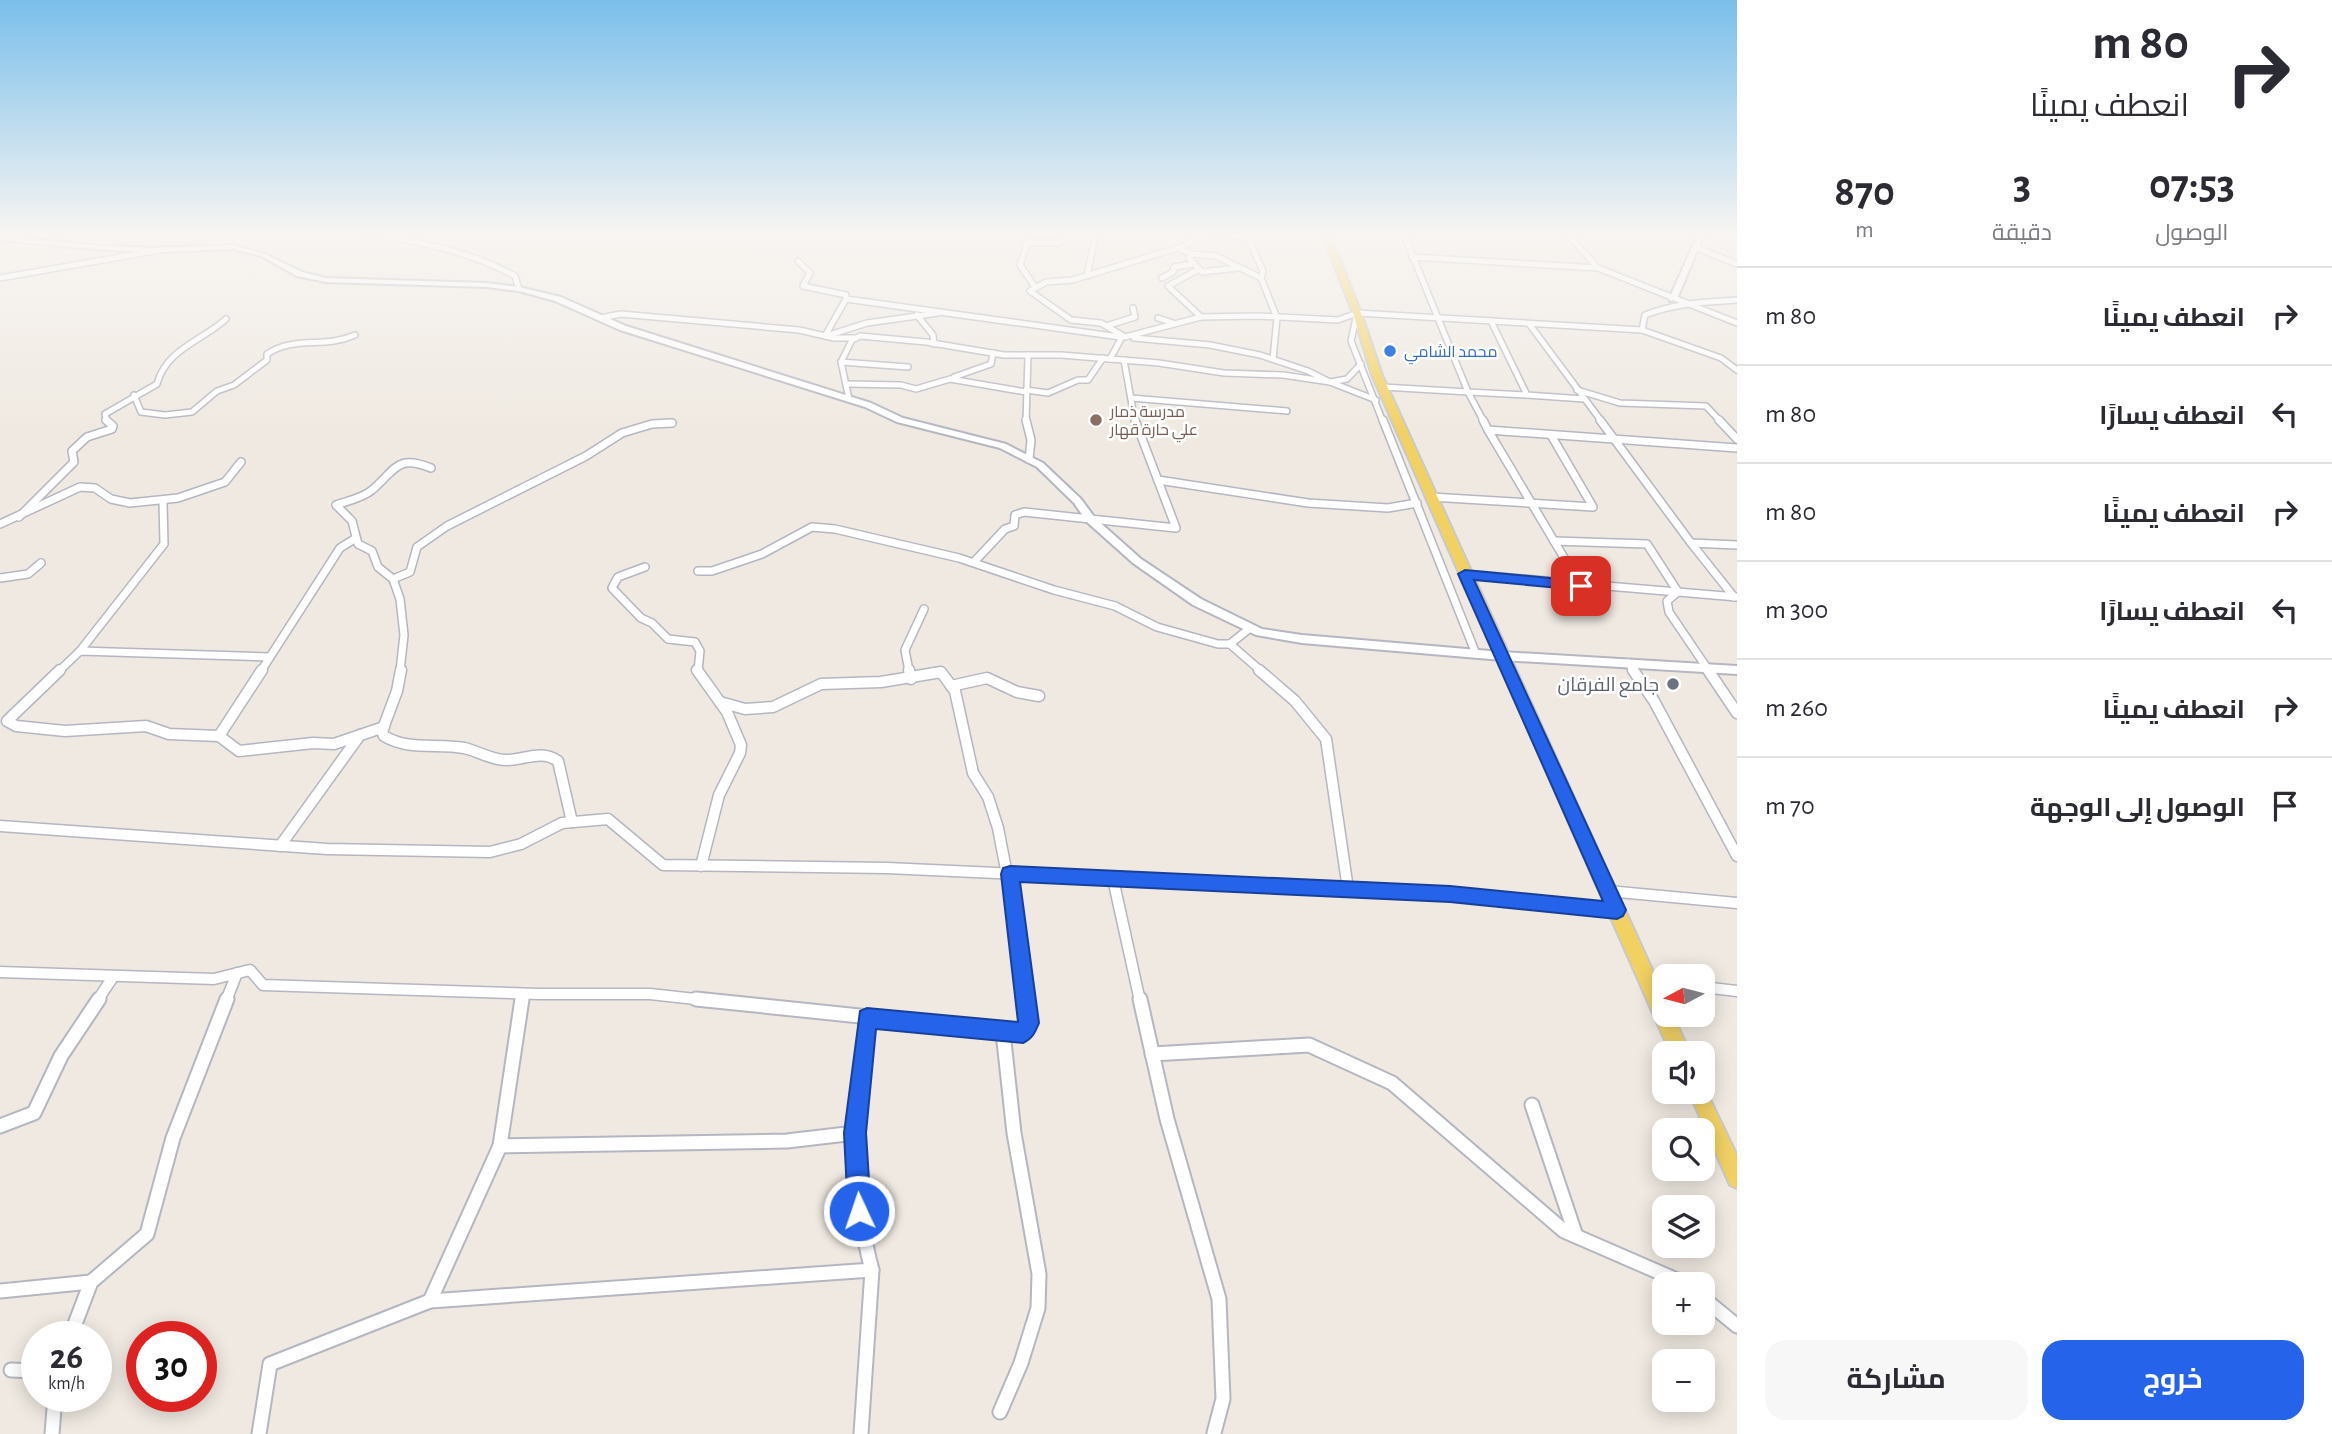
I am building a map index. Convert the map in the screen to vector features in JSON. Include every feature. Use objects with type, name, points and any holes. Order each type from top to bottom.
[{"type":"main road","points":[[1351,299],[1383,387],[1675,1041]]},
{"type":"main road","points":[[1703,1104],[1737,1178]]},
{"type":"street","points":[[558,299],[623,328],[849,400],[900,419],[1003,446],[1040,466],[1078,501],[1091,520],[1137,561],[1197,602],[1260,632],[1302,639],[1476,654],[1737,670]]},
{"type":"street","points":[[825,336],[846,299],[874,305],[917,307],[1057,330],[1175,340],[1273,359],[1303,367],[1330,382],[1377,400]]},
{"type":"street","points":[[1041,299],[1071,320],[1106,326],[1124,337]]},
{"type":"street","points":[[1182,299],[1201,317]]},
{"type":"street","points":[[1269,299],[1277,318],[1273,359]]},
{"type":"street","points":[[1429,299],[1468,392],[1488,430],[1581,586]]},
{"type":"street","points":[[1673,299],[1737,323]]},
{"type":"street","points":[[1642,330],[1645,315],[1684,304],[1737,300]]},
{"type":"street","points":[[1106,326],[1135,317],[1133,308]]},
{"type":"street","points":[[825,336],[862,322],[950,312]]},
{"type":"street","points":[[1357,313],[1351,341],[1377,400],[1476,654]]},
{"type":"street","points":[[949,379],[1048,393],[1078,380],[1088,380],[1124,337],[1201,317],[1338,320],[1357,313],[1642,330],[1725,361],[1737,362]]},
{"type":"street","points":[[600,318],[621,314],[799,331],[825,336],[934,344],[993,353],[1106,358],[1224,373],[1283,374],[1330,382],[1347,379],[1361,364]]},
{"type":"street","points":[[917,315],[933,335],[934,344]]},
{"type":"street","points":[[1158,318],[1175,324]]},
{"type":"street","points":[[19,516],[74,462],[72,452],[82,440],[111,429],[113,426],[107,423],[105,414],[157,384],[162,370],[184,345],[210,334],[226,319]]},
{"type":"street","points":[[1491,321],[1527,395]]},
{"type":"street","points":[[1530,325],[1691,543],[1736,597]]},
{"type":"street","points":[[134,395],[141,412],[188,413],[217,391],[234,384],[267,360],[270,351],[284,344],[297,341],[332,344],[355,335]]},
{"type":"street","points":[[849,400],[841,362],[852,340],[857,338]]},
{"type":"street","points":[[847,384],[901,385],[916,389],[991,364],[993,353]]},
{"type":"street","points":[[1028,355],[1024,418],[1031,439],[1029,459]]},
{"type":"street","points":[[974,562],[1005,529],[1014,526],[1015,515],[1024,512],[1176,528],[1136,425],[1124,360]]},
{"type":"street","points":[[1725,361],[1737,370]]},
{"type":"street","points":[[841,362],[908,368]]},
{"type":"street","points":[[1383,387],[1706,406],[1737,439]]},
{"type":"street","points":[[1577,390],[1620,403]]},
{"type":"street","points":[[1131,398],[1287,411]]},
{"type":"street","points":[[393,579],[410,572],[417,547],[447,526],[586,456],[622,433],[652,424],[671,423]]},
{"type":"street","points":[[1488,430],[1737,448]]},
{"type":"street","points":[[1431,497],[1593,507],[1551,435]]},
{"type":"street","points":[[431,468],[413,461],[401,463],[387,472],[370,492],[336,503],[338,511],[352,521],[361,548],[374,553],[378,567],[393,579],[400,599],[404,651],[397,691],[384,727],[384,736],[396,743],[457,747],[507,760],[542,754],[555,758],[558,761],[572,822]]},
{"type":"street","points":[[0,524],[85,487],[95,488],[111,499],[130,503],[163,501],[225,482],[241,462]]},
{"type":"street","points":[[1158,480],[1268,498],[1336,505],[1403,508],[1417,503]]},
{"type":"street","points":[[163,501],[164,544],[80,650],[7,721],[16,726],[37,730],[65,732],[146,726],[169,734],[219,736],[239,751],[313,743],[334,744],[384,727]]},
{"type":"street","points":[[698,571],[712,571],[762,554],[812,527],[835,529],[974,562],[1054,590],[1115,606],[1157,627],[1218,644],[1230,644],[1250,628]]},
{"type":"street","points":[[219,736],[340,548],[356,538]]},
{"type":"street","points":[[1553,541],[1647,544],[1678,593]]},
{"type":"street","points":[[1691,543],[1737,545]]},
{"type":"street","points":[[0,578],[29,575],[41,563]]},
{"type":"street","points":[[645,567],[618,577],[612,588],[640,618],[652,623],[668,639],[695,642],[700,651],[697,670],[720,702],[737,734],[740,754],[724,781],[701,866]]},
{"type":"street","points":[[1465,574],[1581,586],[1736,597]]},
{"type":"street","points":[[1678,593],[1667,601],[1669,612],[1704,668],[1737,713]]},
{"type":"street","points":[[911,679],[905,650],[924,609]]},
{"type":"street","points":[[1230,644],[1295,701],[1326,739],[1348,889]]},
{"type":"street","points":[[80,650],[269,657]]},
{"type":"street","points":[[1628,663],[1654,701],[1737,856]]},
{"type":"street","points":[[0,972],[214,979],[250,970],[262,985],[523,994],[650,994],[1023,1033],[1029,1023],[1010,874],[989,797],[973,772],[948,677],[941,672],[911,679],[821,684],[773,707],[745,709],[720,702]]},
{"type":"street","points":[[951,686],[987,678],[1017,692],[1039,696]]},
{"type":"street","points":[[279,846],[360,735]]},
{"type":"street","points":[[0,826],[279,846],[490,852],[521,844],[562,823],[608,819],[663,865],[887,868],[1348,889],[1522,899],[1617,910]]},
{"type":"street","points":[[1114,878],[1167,1119],[1219,1299],[1223,1399],[1214,1433]]},
{"type":"street","points":[[1608,891],[1737,903]]},
{"type":"street","points":[[76,1321],[91,1282],[147,1234],[173,1138],[237,973]]},
{"type":"street","points":[[0,1126],[34,1113],[61,1056],[113,977]]},
{"type":"street","points":[[1648,980],[1652,980]]},
{"type":"street","points":[[1715,988],[1737,991]]},
{"type":"street","points":[[430,1301],[500,1146],[523,994]]},
{"type":"street","points":[[861,1434],[872,1270],[861,1237],[855,1133],[867,1018]]},
{"type":"street","points":[[1000,1412],[1021,1363],[1038,1308],[1039,1274],[1014,1133],[1003,1032]]},
{"type":"street","points":[[1152,1054],[1309,1045],[1392,1083],[1564,1231],[1658,1272]]},
{"type":"street","points":[[1532,1104],[1576,1236]]},
{"type":"street","points":[[500,1146],[787,1141],[855,1133]]},
{"type":"street","points":[[259,1434],[270,1364],[430,1301],[872,1270]]},
{"type":"street","points":[[0,1291],[91,1282]]},
{"type":"street","points":[[1715,1308],[1737,1326]]},
{"type":"street","points":[[11,1370],[21,1370]]},
{"type":"street","points":[[52,1434],[54,1412]]},
{"type":"place","name":"محمد الشامي","points":[[1390,351]]},
{"type":"place","name":"مدرسة ذمار علي حارة قهار","points":[[1096,420]]},
{"type":"place","name":"جامع الفرقان","points":[[1673,684]]},
{"type":"route","points":[[859,1211],[855,1133],[867,1018],[1023,1033],[1029,1023],[1010,874],[1450,894],[1617,910],[1465,574],[1581,586]]}]
